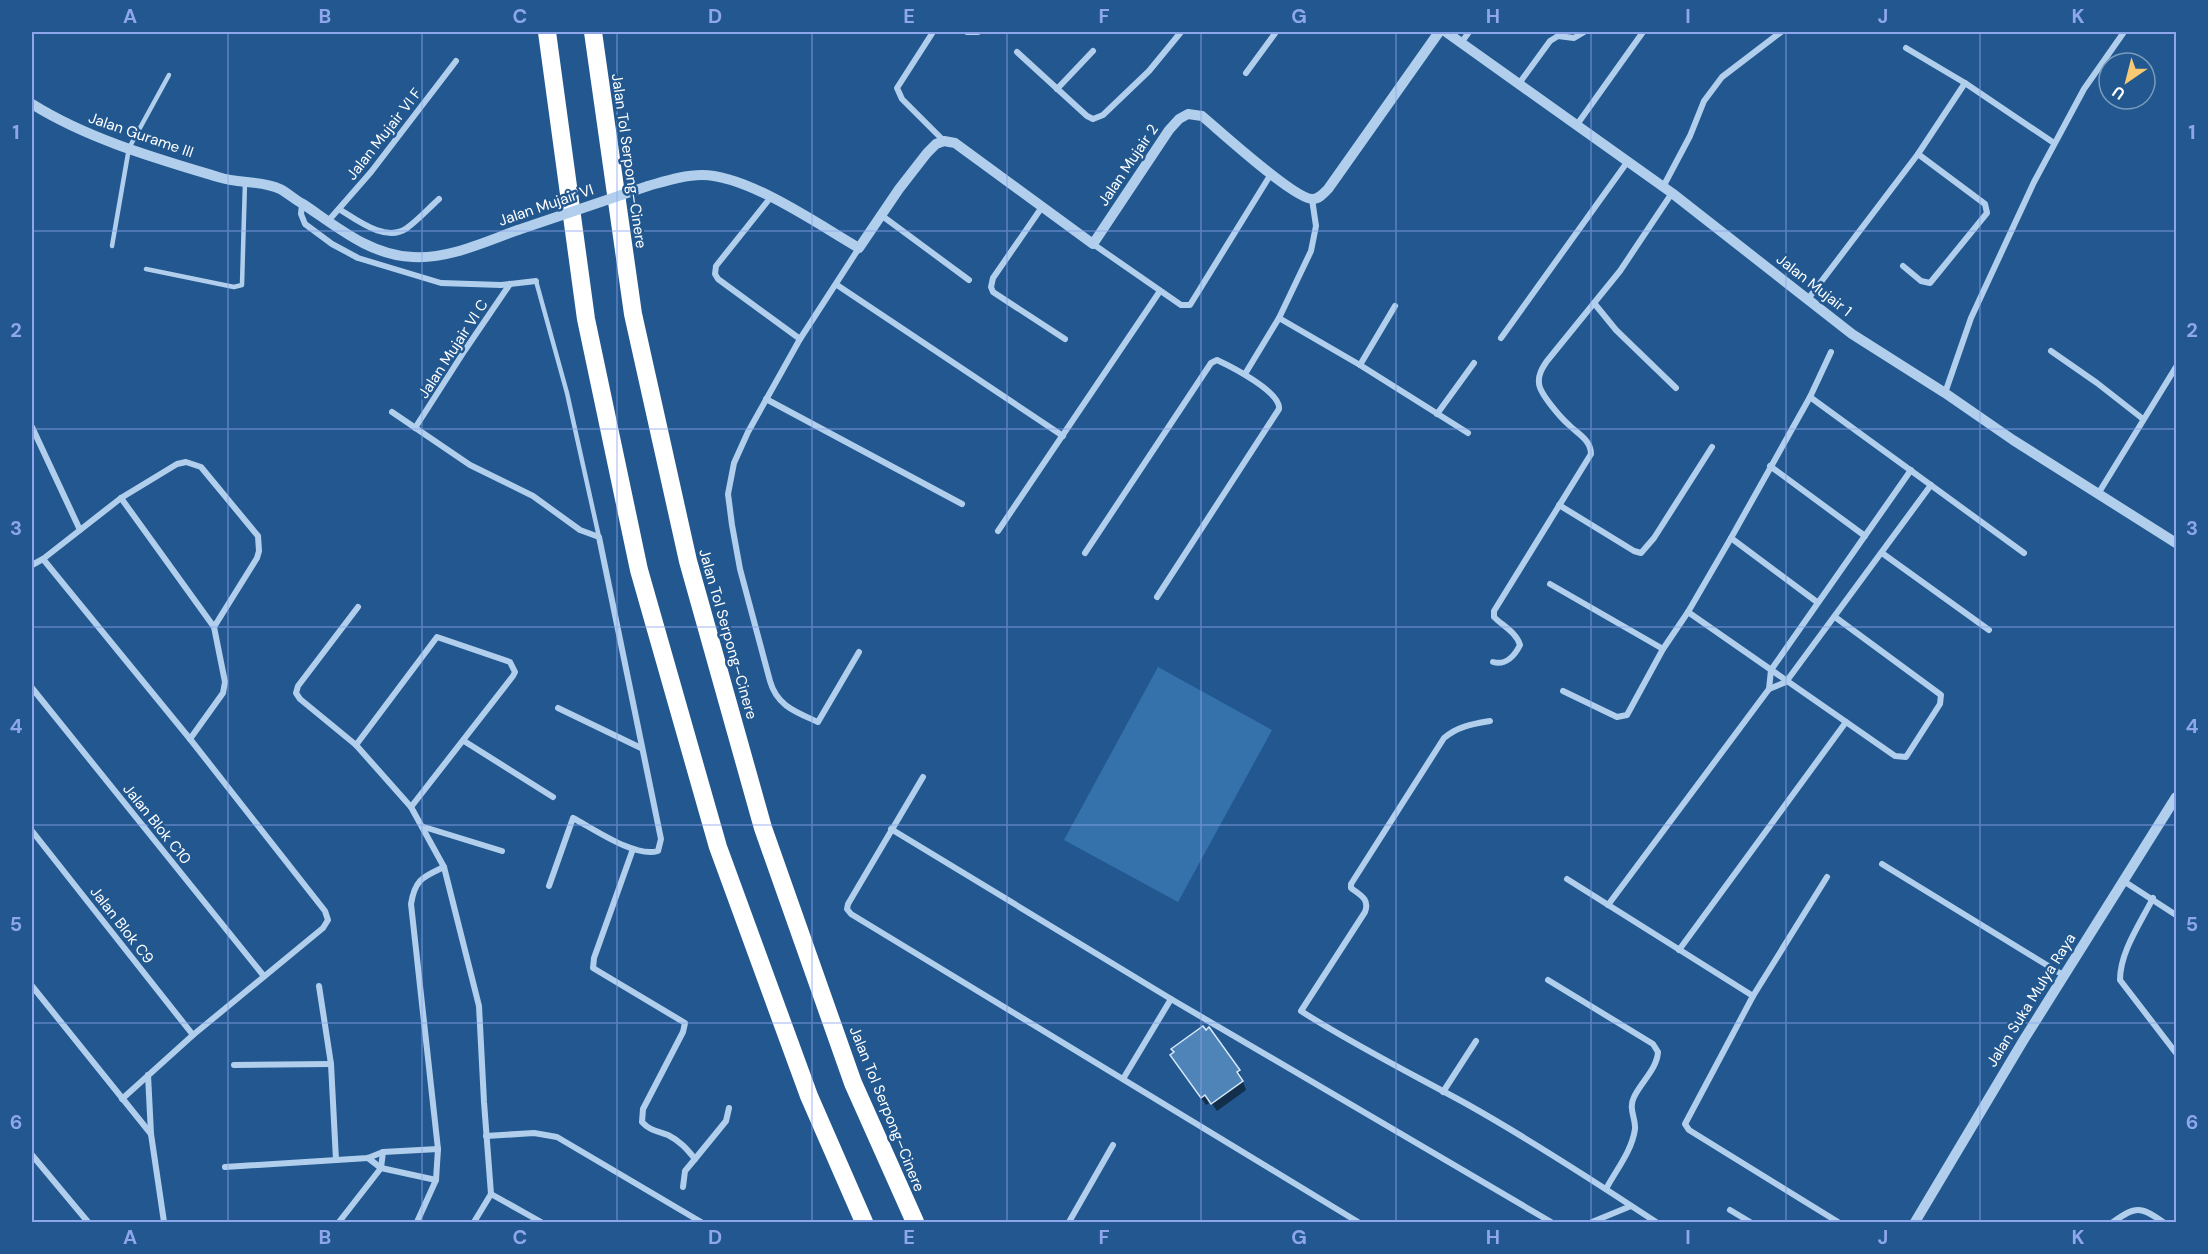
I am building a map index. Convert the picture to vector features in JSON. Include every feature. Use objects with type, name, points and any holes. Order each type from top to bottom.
[{"type":"highway","points":[[547,32],[586,319],[639,570],[718,847],[809,1096],[864,1222]]},
{"type":"highway","name":"Jalan Tol Serpong–Cinere","points":[[593,32],[633,314],[688,561],[763,828],[854,1083],[915,1222]]},
{"type":"street","points":[[933,32],[897,88],[902,99],[944,141]]},
{"type":"street","points":[[967,32],[978,32]]},
{"type":"street","points":[[1017,52],[1087,117],[1093,119],[1100,117],[1149,71],[1181,32]]},
{"type":"street","points":[[1246,73],[1276,32]]},
{"type":"street","points":[[1245,374],[1278,318],[1311,251],[1316,226],[1312,199],[1328,189],[1438,32]]},
{"type":"street","name":"Jalan Mujair 1","points":[[1446,32],[1667,190],[1852,334],[2098,495],[2176,543]]},
{"type":"street","points":[[1461,43],[1469,32]]},
{"type":"street","points":[[1518,85],[1550,41],[1558,36],[1574,38],[1584,32]]},
{"type":"street","points":[[1576,126],[1643,32]]},
{"type":"street","points":[[1493,662],[1498,664],[1506,662],[1520,645],[1513,633],[1494,616],[1494,611],[1591,454],[1588,441],[1565,422],[1539,386],[1539,376],[1547,361],[1620,271],[1667,190],[1704,101],[1722,77],[1781,32]]},
{"type":"street","points":[[1945,393],[1971,318],[2054,143],[2084,88],[2124,32]]},
{"type":"street","points":[[1906,48],[1965,83],[2054,143]]},
{"type":"street","points":[[1057,89],[1093,51]]},
{"type":"street","name":"Jalan Mujair VI F","points":[[329,220],[371,172],[456,61]]},
{"type":"street","points":[[1808,298],[1918,154],[1965,83]]},
{"type":"street","name":"Jalan Gurame III","points":[[32,104],[80,131],[221,178],[245,182]]},
{"type":"street","name":"Jalan Mujair 2","points":[[1093,244],[1169,130],[1179,119],[1188,114],[1202,116],[1271,174],[1304,197],[1312,199]]},
{"type":"street","points":[[859,652],[818,722],[787,707],[773,693],[740,569],[728,494],[734,463],[766,399],[800,339],[881,215],[927,153],[936,144],[944,141],[955,143],[1093,244],[1181,305],[1187,306],[1191,304],[1271,174]]},
{"type":"street","points":[[1903,266],[1921,281],[1930,283],[1987,213],[1985,204],[1918,154]]},
{"type":"street","points":[[1501,338],[1628,161]]},
{"type":"street","name":"Jalan Mujair VI","points":[[245,182],[262,182],[281,190],[362,243],[391,254],[412,257],[444,256],[648,186],[704,175],[730,180],[772,196],[859,249]]},
{"type":"street","points":[[772,196],[716,266],[715,274],[718,279],[800,339]]},
{"type":"street","points":[[339,209],[370,228],[386,233],[405,230],[439,199]]},
{"type":"street","points":[[303,204],[301,214],[305,224],[358,258],[441,283],[510,284],[536,281]]},
{"type":"street","points":[[1042,207],[993,278],[991,289],[1065,339]]},
{"type":"street","points":[[881,215],[969,280]]},
{"type":"street","name":"Jalan Mujair VI C","points":[[416,428],[510,284]]},
{"type":"street","points":[[837,285],[1063,436]]},
{"type":"street","points":[[998,531],[1160,291]]},
{"type":"street","points":[[1594,303],[1616,330],[1676,388]]},
{"type":"street","points":[[1360,365],[1395,306]]},
{"type":"street","points":[[1278,318],[1360,365],[1468,433]]},
{"type":"street","points":[[2051,351],[2143,419]]},
{"type":"street","points":[[1563,691],[1617,717],[1627,715],[1663,649],[1688,612],[1731,538],[1810,397],[1831,352]]},
{"type":"street","points":[[1085,553],[1211,363],[1217,360],[1245,374],[1277,399],[1279,409],[1157,597]]},
{"type":"street","points":[[1437,414],[1474,363]]},
{"type":"street","points":[[2098,495],[2176,367]]},
{"type":"street","points":[[1810,397],[2024,553]]},
{"type":"street","points":[[766,399],[962,504]]},
{"type":"street","points":[[392,412],[470,465],[533,496],[580,530],[599,537],[661,839],[658,851],[651,853],[633,849],[573,818],[549,886]]},
{"type":"street","points":[[32,427],[80,530]]},
{"type":"street","points":[[1559,505],[1634,551],[1643,552],[1712,447]]},
{"type":"street","points":[[32,565],[43,559],[121,498],[177,464],[195,463],[201,467],[258,536],[260,551],[214,627]]},
{"type":"street","points":[[1770,466],[1865,536]]},
{"type":"street","points":[[1608,905],[1769,689],[1771,670],[1911,470]]},
{"type":"street","points":[[1769,689],[1786,682],[1931,485]]},
{"type":"street","points":[[121,498],[214,627],[225,682],[223,693],[190,739]]},
{"type":"street","points":[[1731,538],[1817,602]]},
{"type":"street","points":[[1882,553],[1989,630]]},
{"type":"street","points":[[43,559],[190,739],[325,911],[328,920],[323,928],[263,975],[122,1099]]},
{"type":"street","points":[[1550,584],[1663,649]]},
{"type":"street","points":[[358,607],[298,687],[296,693],[300,699],[356,745],[411,807],[444,867],[479,1006],[491,1194],[474,1222]]},
{"type":"street","points":[[1688,612],[1895,756],[1903,758],[1908,756],[1940,704],[1942,699],[1939,692],[1835,617]]},
{"type":"street","points":[[356,745],[437,637],[510,662],[514,669],[513,676],[411,807]]},
{"type":"street","name":"Jalan Blok C10","points":[[32,688],[263,975]]},
{"type":"street","points":[[558,708],[641,748]]},
{"type":"street","points":[[1490,721],[1461,727],[1450,732],[1409,791],[1351,884],[1351,888],[1364,897],[1367,904],[1365,912],[1301,1011],[1365,1050],[1542,1148],[1656,1222]]},
{"type":"street","points":[[1679,950],[1846,722]]},
{"type":"street","points":[[464,741],[553,797]]},
{"type":"street","points":[[923,777],[848,904],[847,909],[851,914],[1358,1222]]},
{"type":"street","name":"Jalan Suka Mulya Raya","points":[[1915,1222],[2122,880],[2173,811],[2176,797]]},
{"type":"street","points":[[424,827],[502,851]]},
{"type":"street","points":[[891,829],[1171,999],[1551,1222]]},
{"type":"street","name":"Jalan Blok C9","points":[[32,831],[193,1035]]},
{"type":"street","points":[[633,849],[594,958],[593,968],[684,1023],[683,1032],[643,1109],[642,1122],[648,1129],[668,1135],[682,1143],[695,1158]]},
{"type":"street","points":[[1882,864],[2063,975]]},
{"type":"street","points":[[417,1222],[436,1180],[438,1149],[411,904],[417,883],[423,877],[444,867]]},
{"type":"street","points":[[1827,877],[1753,996],[1685,1124],[1689,1130],[1838,1222]]},
{"type":"street","points":[[1567,879],[1753,996]]},
{"type":"street","points":[[2122,880],[2176,915]]},
{"type":"street","points":[[2152,898],[2123,960],[2120,968],[2120,981],[2176,1053]]},
{"type":"street","points":[[1548,980],[1653,1044],[1658,1052],[1655,1063],[1632,1099],[1631,1110],[1635,1126],[1630,1147],[1606,1189]]},
{"type":"street","points":[[32,986],[151,1134]]},
{"type":"street","points":[[319,986],[331,1064],[336,1160]]},
{"type":"street","points":[[1124,1079],[1171,999]]},
{"type":"street","points":[[1443,1092],[1476,1041]]},
{"type":"street","points":[[234,1065],[331,1064]]},
{"type":"street","points":[[148,1075],[151,1134],[164,1222]]},
{"type":"street","points":[[682,1187],[685,1171],[726,1121],[729,1108]]},
{"type":"street","points":[[486,1136],[534,1133],[557,1137],[701,1222]]},
{"type":"street","points":[[1069,1222],[1113,1145]]},
{"type":"street","points":[[225,1167],[368,1158],[383,1152],[438,1149]]},
{"type":"street","points":[[339,1222],[381,1168],[383,1152]]},
{"type":"street","points":[[32,1155],[88,1222]]},
{"type":"street","points":[[368,1158],[381,1168],[436,1180]]},
{"type":"street","points":[[491,1194],[542,1222]]},
{"type":"street","points":[[1592,1222],[1631,1206]]},
{"type":"street","points":[[1730,1210],[1750,1222]]},
{"type":"street","points":[[2114,1222],[2130,1211],[2142,1210],[2163,1222]]},
{"type":"lane","points":[[112,246],[129,148],[169,75]]},
{"type":"lane","points":[[146,269],[234,287],[242,285],[245,182]]},
{"type":"lane","points":[[536,281],[567,393],[599,537]]},
{"type":"shaded area","points":[[1158,667],[1272,730],[1178,902],[1064,840]]},
{"type":"building","points":[[1203,1026],[1206,1030],[1209,1027],[1240,1070],[1237,1072],[1243,1081],[1211,1104],[1205,1095],[1201,1098],[1170,1055],[1174,1052],[1171,1049]]}]
